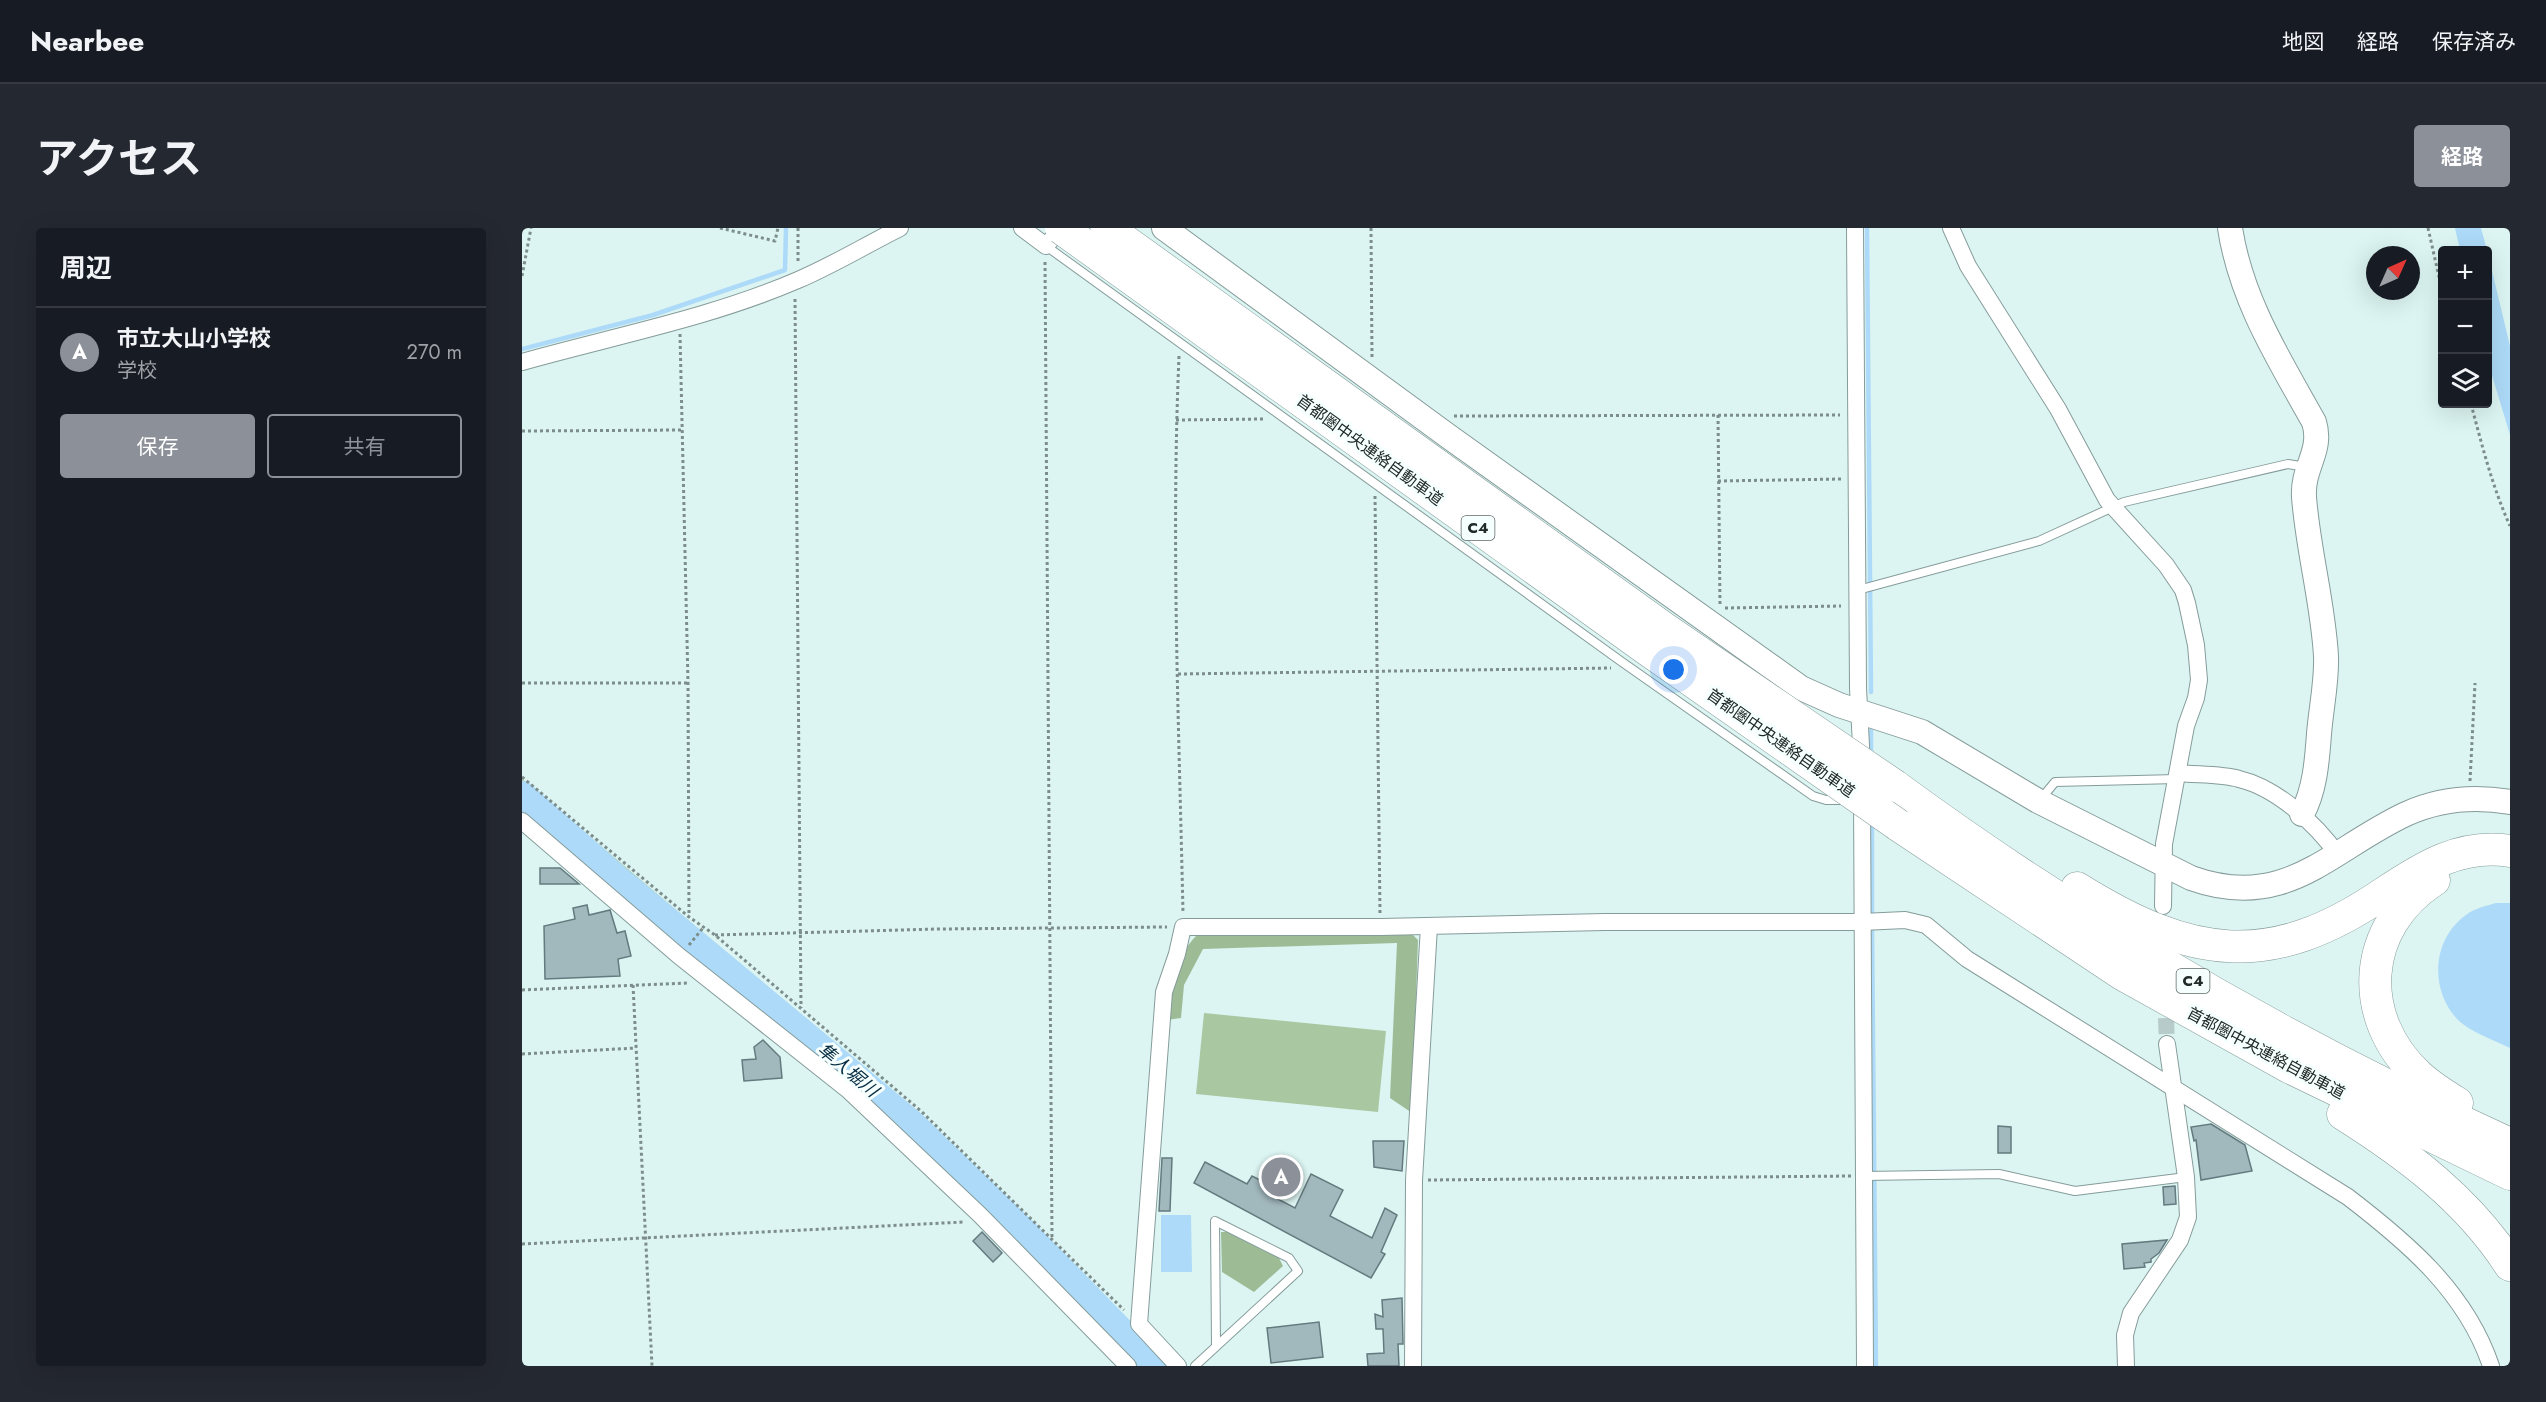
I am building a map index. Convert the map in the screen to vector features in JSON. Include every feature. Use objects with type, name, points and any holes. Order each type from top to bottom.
[{"type":"highway","name":"首都圏中央連絡自動車道","points":[[1107,228],[1724,669],[1898,782],[1981,849],[2137,948],[2257,1017],[2378,1082],[2510,1144]]},
{"type":"highway","name":"首都圏中央連絡自動車道","points":[[1056,234],[1898,825],[2122,975],[2239,1040],[2378,1112],[2510,1174]]},
{"type":"highway","points":[[1898,782],[2088,895],[2172,935],[2189,941],[2230,947],[2281,943],[2311,933],[2341,920],[2433,862],[2461,852],[2510,851]]},
{"type":"highway","points":[[2510,867],[2473,867],[2446,874],[2411,897],[2387,928],[2380,944],[2374,977],[2377,1010],[2393,1044],[2412,1069],[2446,1096],[2510,1131]]},
{"type":"highway","points":[[2239,1040],[2270,1072],[2353,1120],[2429,1174],[2474,1217],[2510,1265]]},
{"type":"street","points":[[522,362],[680,321],[798,280],[900,228]]},
{"type":"street","points":[[1022,228],[1056,234]]},
{"type":"street","points":[[1164,228],[1238,297],[1365,376],[1441,446],[1662,605],[1801,688],[1819,697],[1922,732],[2038,801],[2164,865],[2216,886],[2255,888],[2293,879],[2407,814],[2437,804],[2471,798],[2510,802]]},
{"type":"street","points":[[1855,228],[1858,688],[1861,712],[1862,800],[1865,1366]]},
{"type":"street","points":[[1951,228],[1968,266],[2058,409],[2112,509],[2166,565],[2183,590],[2198,657],[2199,680],[2196,698],[2186,726],[2164,844],[2163,906]]},
{"type":"street","points":[[2230,228],[2238,271],[2248,296],[2271,346],[2314,422],[2317,444],[2307,467],[2304,496],[2326,659],[2316,766],[2312,788],[2302,814]]},
{"type":"street","points":[[2178,776],[2239,779],[2261,789],[2302,814],[2316,827],[2338,855]]},
{"type":"street","points":[[522,821],[704,976],[848,1090],[980,1215],[1128,1366]]},
{"type":"street","points":[[1178,1366],[1139,1324],[1164,992],[1177,954],[1183,927],[1381,927],[1605,922],[1905,920],[1926,925],[1967,959],[2348,1197],[2382,1222],[2430,1266],[2462,1306],[2484,1346],[2491,1366]]},
{"type":"street","points":[[1413,1366],[1414,1180],[1429,926]]},
{"type":"street","points":[[2126,1366],[2125,1335],[2131,1313],[2180,1240],[2188,1217],[2186,1177],[2166,1044]]},
{"type":"lane","points":[[1056,234],[1179,342],[1622,663],[1813,796],[1826,800],[1862,800]]},
{"type":"lane","points":[[1197,354],[1238,297]]},
{"type":"lane","points":[[1428,464],[1441,446]]},
{"type":"lane","points":[[1858,597],[2039,541],[2124,502],[2288,464],[2307,467]]},
{"type":"lane","points":[[1401,501],[1421,474]]},
{"type":"lane","points":[[1648,624],[1662,605]]},
{"type":"lane","points":[[1622,663],[1642,634]]},
{"type":"lane","points":[[2038,801],[2055,782],[2178,776]]},
{"type":"lane","points":[[1863,1176],[1999,1174],[2075,1191],[2186,1177]]},
{"type":"lane","points":[[1195,1366],[1298,1270],[1289,1258],[1215,1221],[1216,1346]]},
{"type":"path","points":[[522,276],[531,228]]},
{"type":"path","points":[[720,228],[775,241],[778,228]]},
{"type":"path","points":[[798,228],[798,280],[795,298],[801,1008]]},
{"type":"path","points":[[1365,376],[1372,358],[1371,228]]},
{"type":"path","points":[[2428,228],[2438,272]]},
{"type":"path","points":[[1052,1238],[1044,279],[1056,234]]},
{"type":"path","points":[[680,321],[688,683],[689,917]]},
{"type":"path","points":[[716,935],[1050,927],[1183,927],[1176,420],[1179,342]]},
{"type":"path","points":[[2472,408],[2484,456],[2499,502],[2510,526]]},
{"type":"path","points":[[1718,415],[1720,609],[1858,597]]},
{"type":"path","points":[[1441,446],[1452,416],[1857,415]]},
{"type":"path","points":[[1176,420],[1283,417]]},
{"type":"path","points":[[522,430],[682,430]]},
{"type":"path","points":[[1718,480],[1858,479]]},
{"type":"path","points":[[1375,483],[1381,927]]},
{"type":"path","points":[[1178,674],[1613,668],[1622,663]]},
{"type":"path","points":[[522,683],[688,683]]},
{"type":"path","points":[[2471,798],[2469,772],[2475,683]]},
{"type":"path","points":[[522,777],[689,917],[716,935],[921,1111],[1139,1324]]},
{"type":"path","points":[[680,956],[703,928]]},
{"type":"path","points":[[522,990],[699,983],[704,976]]},
{"type":"path","points":[[633,985],[652,1366]]},
{"type":"path","points":[[522,1054],[636,1048]]},
{"type":"path","points":[[1414,1180],[1863,1176]]},
{"type":"path","points":[[522,1244],[974,1221],[980,1215]]},
{"type":"green space","points":[[522,779],[695,926],[690,935],[522,790]]},
{"type":"green space","points":[[522,800],[684,941],[680,945],[522,812]]},
{"type":"green space","points":[[1412,934],[1418,940],[1412,1113],[1390,1098],[1397,943],[1203,949],[1184,985],[1181,1018],[1167,1020],[1174,974],[1183,954],[1197,935]]},
{"type":"green space","points":[[707,936],[906,1102],[1058,1248],[1174,1366],[1159,1366],[1054,1256],[916,1125],[697,943]]},
{"type":"green space","points":[[693,949],[842,1069],[924,1141],[1022,1236],[1149,1366],[1140,1366],[996,1219],[880,1112],[689,953]]},
{"type":"green space","points":[[1204,1013],[1386,1031],[1378,1112],[1196,1094]]},
{"type":"green space","points":[[1221,1232],[1227,1232],[1279,1258],[1283,1266],[1254,1292],[1222,1272]]},
{"type":"water","points":[[2455,228],[2481,228],[2486,246],[2459,246]]},
{"type":"water","points":[[2492,271],[2510,346],[2510,435],[2492,375]]},
{"type":"water","points":[[2496,903],[2510,903],[2510,1048],[2476,1032],[2458,1020],[2442,994],[2439,980],[2438,965],[2446,937],[2466,915]]},
{"type":"water","points":[[1161,1215],[1191,1215],[1192,1272],[1161,1272]]},
{"type":"building","points":[[540,868],[560,868],[579,884],[540,884]]},
{"type":"building","points":[[587,905],[589,915],[610,910],[617,933],[625,931],[631,956],[618,959],[620,976],[545,979],[544,926],[575,919],[573,908]]},
{"type":"building","points":[[763,1040],[780,1057],[782,1078],[744,1081],[742,1060],[756,1059],[754,1047]]},
{"type":"building","points":[[2211,1124],[2245,1145],[2252,1171],[2201,1180],[2196,1140],[2194,1141],[2191,1127]]},
{"type":"building","points":[[1998,1126],[2011,1127],[2011,1153],[1998,1153]]},
{"type":"building","points":[[1373,1141],[1404,1141],[1402,1171],[1374,1167]]},
{"type":"building","points":[[1162,1158],[1172,1158],[1170,1211],[1159,1211]]},
{"type":"building","points":[[1205,1162],[1247,1184],[1252,1176],[1274,1187],[1270,1195],[1295,1208],[1311,1174],[1343,1190],[1330,1216],[1372,1238],[1385,1208],[1397,1215],[1381,1252],[1385,1254],[1371,1278],[1194,1183]]},
{"type":"building","points":[[2175,1186],[2176,1204],[2164,1205],[2163,1187]]},
{"type":"building","points":[[982,1232],[1002,1253],[993,1262],[973,1241]]},
{"type":"building","points":[[2167,1240],[2151,1262],[2144,1263],[2145,1267],[2124,1269],[2122,1244]]},
{"type":"building","points":[[1402,1298],[1403,1344],[1398,1344],[1399,1366],[1368,1366],[1367,1354],[1384,1353],[1383,1329],[1376,1329],[1375,1314],[1383,1317],[1382,1300]]},
{"type":"building","points":[[1319,1322],[1323,1357],[1271,1363],[1267,1328]]},
{"type":"waterway","points":[[522,349],[653,315],[785,270],[786,228]]},
{"type":"waterway","points":[[1867,228],[1871,692]]},
{"type":"waterway","points":[[1871,731],[1871,755]]},
{"type":"waterway","name":"隼人堀川","points":[[522,795],[616,878],[912,1124],[1024,1232],[1155,1366]]},
{"type":"waterway","points":[[1872,821],[1872,917]]},
{"type":"waterway","points":[[1872,926],[1876,1366]]},
{"type":"tunnel","points":[[2165,994],[2167,1044]]},
{"type":"place","name":"市立大山小学校","points":[[1281,1177]]}]
